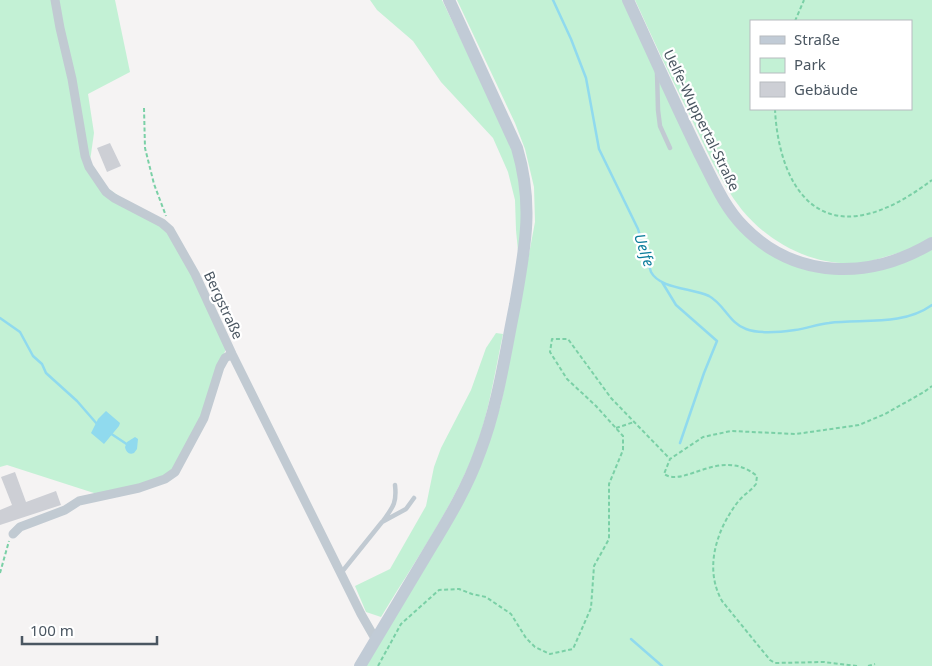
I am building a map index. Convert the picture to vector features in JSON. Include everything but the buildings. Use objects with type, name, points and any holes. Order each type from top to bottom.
[{"type":"main road","points":[[360,666],[452,511],[480,452],[492,415],[502,369],[527,228],[526,189],[517,148],[449,0]]},
{"type":"main road","name":"Uelfe-Wuppertal-Straße","points":[[628,0],[693,141],[725,201],[743,226],[782,256],[806,265],[826,269],[844,270],[884,264],[932,243]]},
{"type":"street","name":"Bergstraße","points":[[55,0],[88,168],[106,192],[162,223],[170,230],[195,274],[232,354],[341,573],[368,626],[377,638]]},
{"type":"street","points":[[14,534],[20,527],[64,510],[78,501],[139,488],[165,479],[175,472],[204,418],[220,367],[225,358],[232,354]]},
{"type":"lane","points":[[656,61],[660,126],[670,148]]},
{"type":"lane","points":[[341,573],[394,506],[396,485]]},
{"type":"lane","points":[[382,522],[406,509],[414,498]]},
{"type":"path","points":[[795,20],[804,0]]},
{"type":"path","points":[[144,108],[144,148],[170,230]]},
{"type":"path","points":[[776,110],[782,154],[787,169],[804,198],[810,205],[820,211],[846,217],[873,212],[910,195],[932,180]]},
{"type":"path","points":[[378,666],[400,624],[439,590],[458,589],[486,597],[511,614],[526,638],[535,647],[550,654],[573,649],[591,608],[594,566],[609,539],[609,484],[623,450],[623,436],[596,406],[566,379],[550,352],[552,339],[568,339],[611,398],[670,458]]},
{"type":"path","points":[[857,666],[824,662],[775,663],[770,660],[716,591],[712,578],[712,563],[715,549],[725,523],[738,502],[756,484],[757,476],[743,468],[725,465],[682,476],[668,477],[664,474],[670,458],[703,437],[731,431],[796,434],[859,426],[885,414],[932,386]]},
{"type":"path","points":[[616,428],[634,422]]},
{"type":"path","points":[[0,573],[8,542],[14,534]]},
{"type":"path","points":[[868,666],[875,664]]},
{"type":"green space","points":[[0,0],[115,0],[130,72],[88,94],[94,133],[89,168],[97,181],[170,231],[227,347],[220,362],[212,392],[187,450],[165,478],[97,494],[7,465],[0,467]]},
{"type":"green space","points":[[370,0],[442,0],[505,131],[514,154],[520,185],[523,220],[519,262],[515,200],[508,172],[493,138],[441,82],[413,41],[377,10]]},
{"type":"green space","points":[[457,0],[628,0],[721,196],[772,249],[844,269],[932,243],[932,666],[366,666],[492,432],[501,404],[535,222],[534,187],[525,149],[515,123]]},
{"type":"green space","points":[[635,0],[932,0],[932,240],[896,255],[860,263],[843,263],[810,257],[780,243],[753,222],[734,199],[719,175]]},
{"type":"green space","points":[[496,333],[503,334],[485,420],[467,470],[445,513],[381,617],[366,612],[355,586],[390,569],[426,506],[434,467],[441,448],[471,390],[486,348]]},
{"type":"water","points":[[106,411],[120,423],[104,444],[91,433],[98,419]]},
{"type":"water","points":[[135,437],[138,439],[137,449],[132,454],[127,452],[125,447],[127,442]]},
{"type":"waterway","name":"Uelfe","points":[[553,0],[586,78],[599,149],[638,229],[651,272],[655,278],[669,285],[709,296],[736,323],[746,329],[757,332],[783,331],[829,323],[896,319],[921,312],[932,305]]},
{"type":"waterway","points":[[662,282],[676,305],[717,341],[680,443]]},
{"type":"waterway","points":[[0,318],[20,332],[33,356],[42,364],[46,373],[77,401],[97,424]]},
{"type":"waterway","points":[[110,433],[128,445]]},
{"type":"waterway","points":[[631,639],[662,666]]}]
